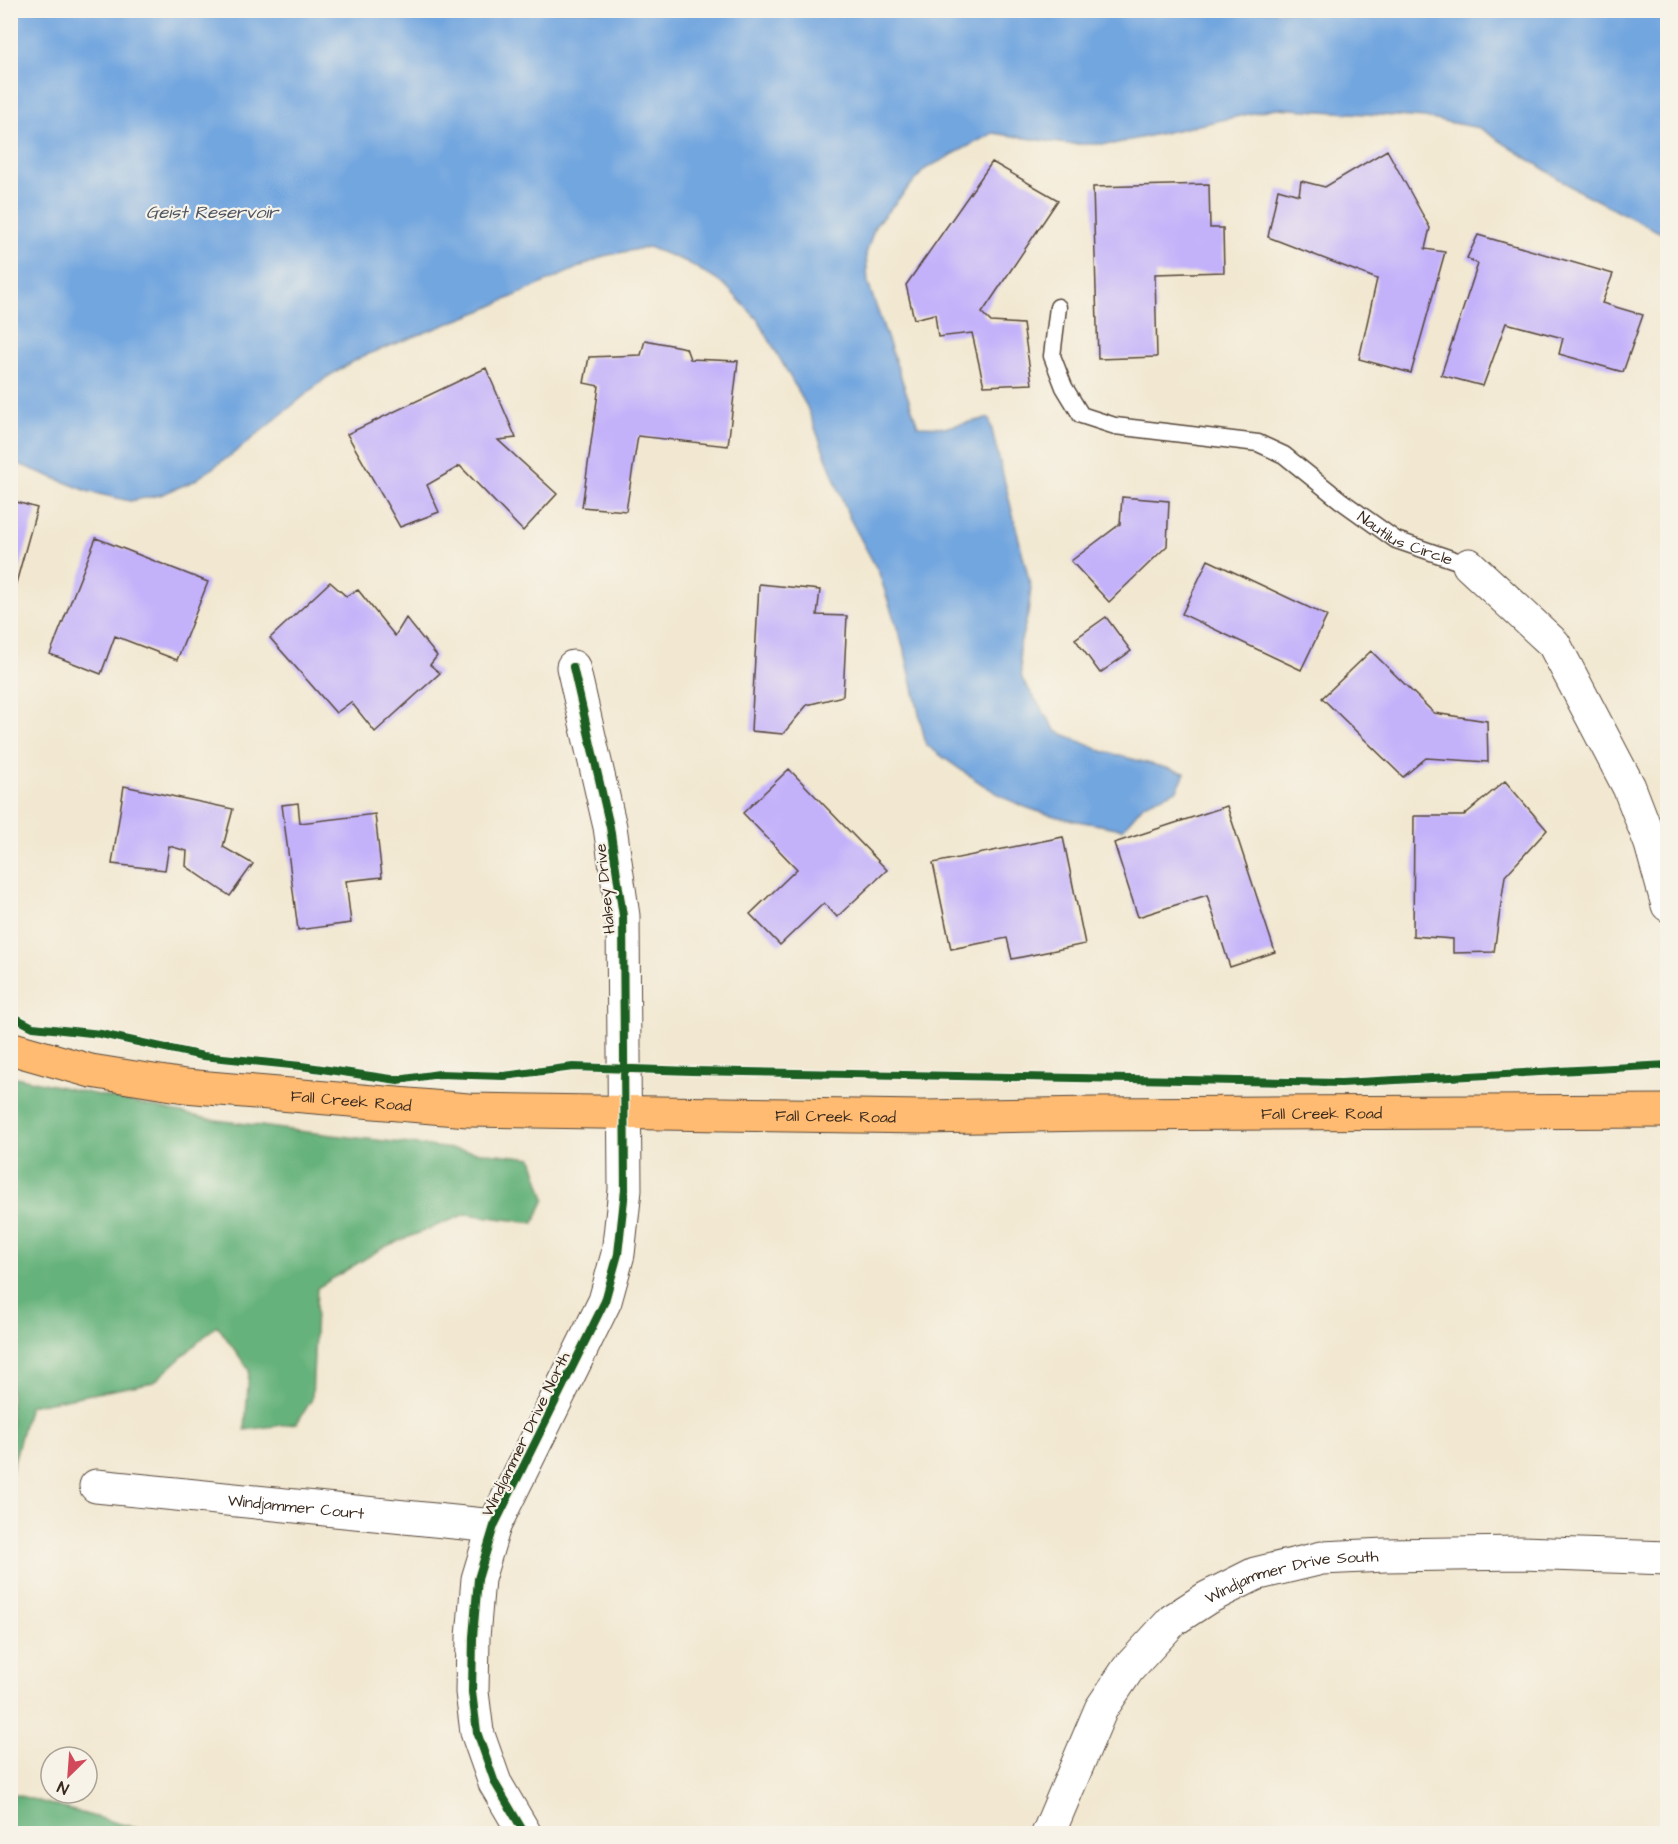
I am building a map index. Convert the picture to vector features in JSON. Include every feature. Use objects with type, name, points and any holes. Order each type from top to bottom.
[{"type":"main road","name":"Fall Creek Road","points":[[10,1048],[91,1071],[185,1086],[468,1110],[923,1117],[1093,1114],[1668,1112]]},
{"type":"street","name":"Nautilus Circle","points":[[1469,565],[1554,644],[1629,788],[1651,844],[1668,905]]},
{"type":"street","name":"Halsey Drive","points":[[573,666],[610,827],[623,916],[624,1113]]},
{"type":"street","name":"Windjammer Drive North","points":[[525,1833],[495,1783],[477,1732],[472,1692],[473,1637],[478,1579],[494,1526],[604,1302],[618,1254],[624,1200],[624,1113]]},
{"type":"street","name":"Windjammer Court","points":[[96,1486],[494,1526]]},
{"type":"street","name":"Windjammer Drive South","points":[[1048,1833],[1101,1709],[1128,1669],[1173,1620],[1207,1598],[1255,1574],[1322,1558],[1385,1555],[1521,1553],[1668,1558]]},
{"type":"lane","name":"Nautilus Circle","points":[[1058,307],[1052,356],[1064,387],[1081,415],[1115,426],[1258,443],[1284,455],[1340,500],[1396,540],[1469,565]]},
{"type":"green space","points":[[11,1076],[209,1119],[532,1158],[545,1199],[534,1223],[466,1214],[384,1247],[317,1288],[312,1399],[297,1423],[245,1430],[249,1370],[217,1325],[154,1382],[29,1406],[11,1473]]},
{"type":"green space","points":[[10,1793],[39,1801],[39,1805],[53,1805],[151,1833],[11,1833]]},
{"type":"water","name":"Geist Reservoir","points":[[11,10],[1667,11],[1667,236],[1575,189],[1480,128],[1425,118],[1276,108],[1113,144],[1066,144],[993,133],[925,169],[875,226],[866,254],[868,283],[918,426],[947,427],[989,418],[1031,588],[1028,614],[1019,648],[1022,679],[1056,731],[1102,751],[1185,773],[1177,790],[1144,804],[1123,829],[1051,815],[1015,803],[975,780],[926,745],[905,652],[879,573],[849,517],[807,407],[758,320],[725,285],[687,262],[648,247],[604,256],[481,311],[361,357],[327,377],[238,450],[194,481],[160,495],[130,501],[90,492],[11,461]]},
{"type":"building","points":[[1387,150],[1430,228],[1425,249],[1445,252],[1411,373],[1359,359],[1377,279],[1268,237],[1278,189],[1299,195],[1301,181],[1325,187]]},
{"type":"building","points":[[992,162],[1058,200],[982,313],[991,322],[1023,324],[1032,384],[984,386],[972,333],[938,337],[935,314],[914,319],[906,285]]},
{"type":"building","points":[[1209,184],[1210,228],[1223,228],[1224,272],[1155,274],[1157,357],[1098,359],[1093,187]]},
{"type":"building","points":[[1478,235],[1613,274],[1602,303],[1643,315],[1623,372],[1559,354],[1563,338],[1506,323],[1483,386],[1441,375],[1478,264],[1467,258]]},
{"type":"building","points":[[645,340],[686,348],[690,359],[738,361],[728,446],[638,436],[626,511],[582,507],[599,386],[584,383],[589,357],[641,355]]},
{"type":"building","points":[[486,368],[516,438],[498,440],[557,494],[523,531],[460,466],[427,485],[439,512],[400,527],[347,434]]},
{"type":"building","points":[[1122,497],[1169,501],[1167,546],[1109,602],[1071,561],[1120,524]]},
{"type":"building","points":[[10,500],[37,508],[11,601],[10,600]]},
{"type":"building","points":[[96,538],[208,582],[177,660],[115,636],[101,674],[50,654]]},
{"type":"building","points":[[1208,560],[1327,616],[1301,670],[1182,614]]},
{"type":"building","points":[[330,582],[346,596],[358,590],[395,636],[406,618],[437,656],[430,665],[440,673],[375,732],[351,702],[336,713],[270,638]]},
{"type":"building","points":[[759,584],[820,590],[817,615],[847,616],[843,696],[807,705],[783,734],[751,731]]},
{"type":"building","points":[[1106,617],[1131,651],[1100,673],[1075,639]]},
{"type":"building","points":[[1371,651],[1434,713],[1487,721],[1488,762],[1426,758],[1403,777],[1322,698]]},
{"type":"building","points":[[789,769],[887,870],[837,917],[824,903],[780,945],[750,914],[797,869],[743,813]]},
{"type":"building","points":[[1505,781],[1547,830],[1505,876],[1494,952],[1453,953],[1453,939],[1413,936],[1414,816],[1463,816]]},
{"type":"building","points":[[124,786],[233,809],[223,847],[253,864],[230,896],[186,866],[187,851],[169,846],[165,870],[112,864]]},
{"type":"building","points":[[298,803],[300,823],[375,814],[382,877],[346,881],[351,923],[298,930],[282,805]]},
{"type":"building","points":[[1227,806],[1275,952],[1230,967],[1207,895],[1138,917],[1114,843]]},
{"type":"building","points":[[1063,837],[1085,944],[1012,959],[1007,938],[951,949],[933,863]]},
{"type":"cycle path","points":[[525,1834],[495,1783],[477,1732],[472,1692],[473,1637],[478,1579],[494,1526],[605,1301],[618,1254],[625,1190],[623,916],[610,827],[573,667]]},
{"type":"cycle path","points":[[10,1015],[33,1027],[101,1034],[203,1056],[301,1066],[398,1080],[439,1074],[504,1076],[573,1067],[1341,1083],[1668,1065]]}]
